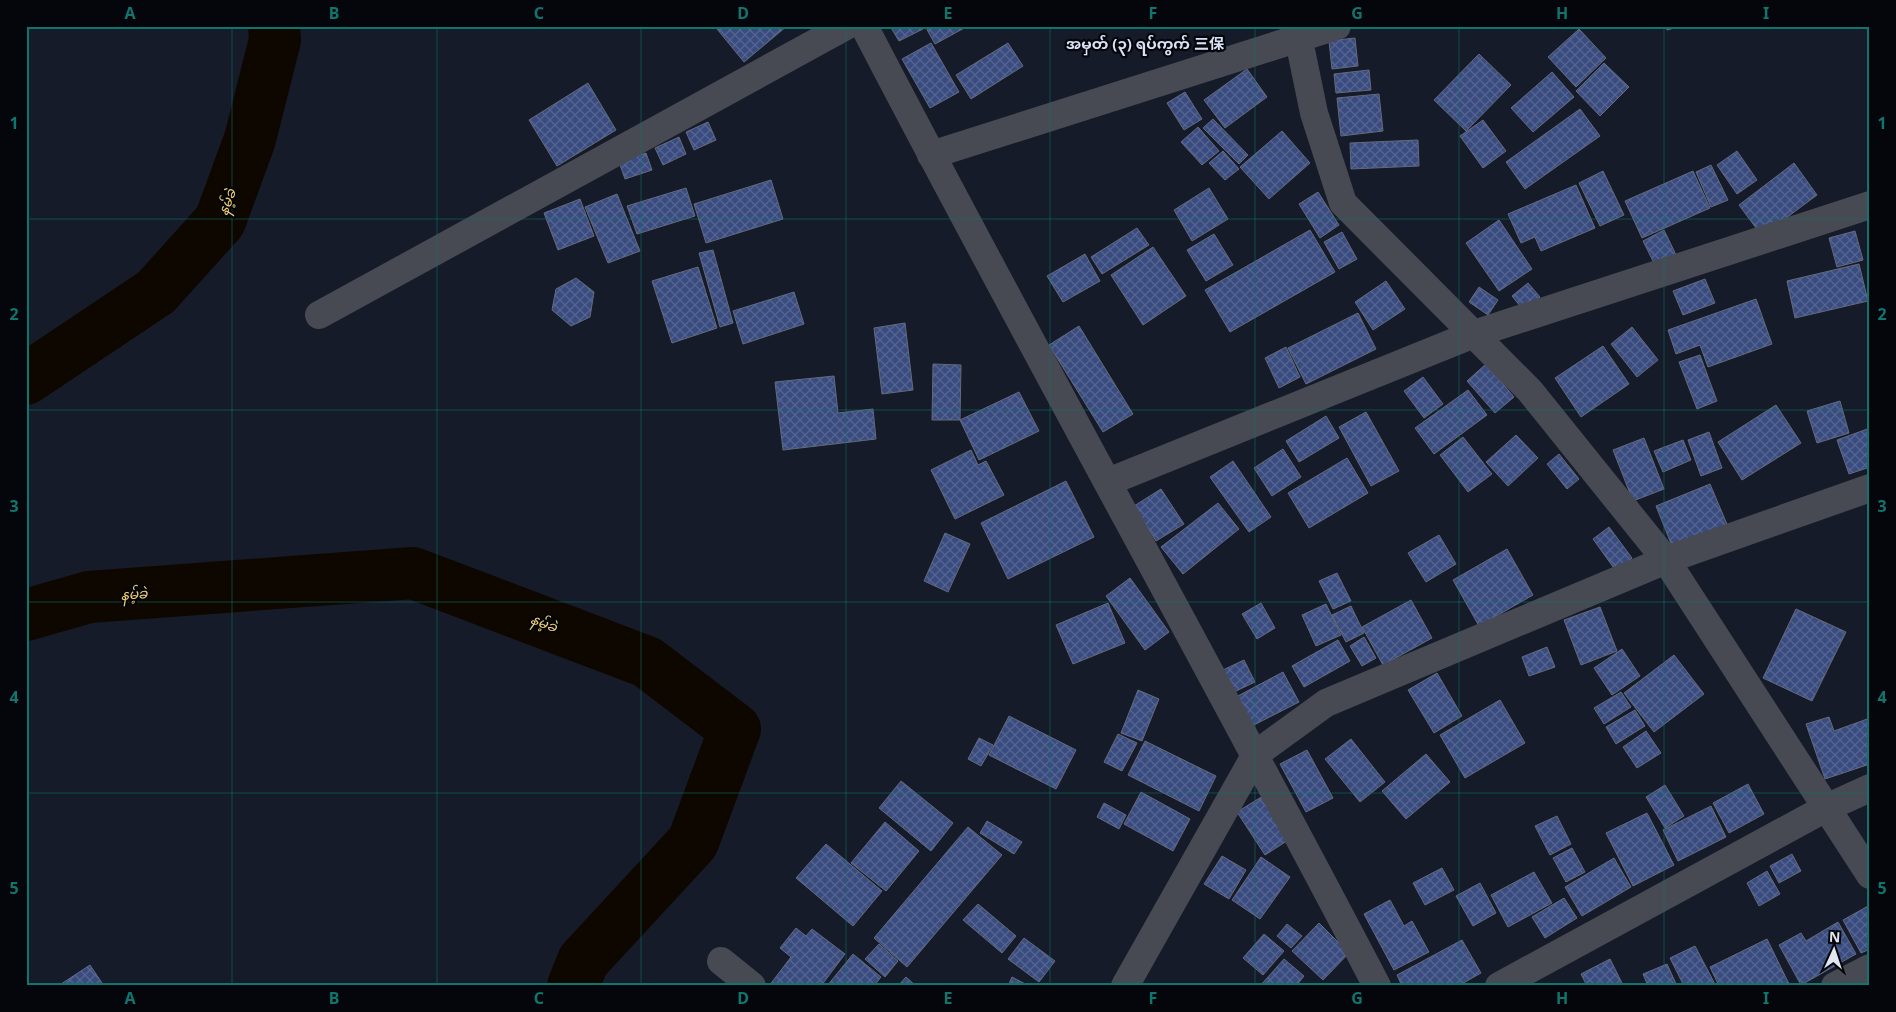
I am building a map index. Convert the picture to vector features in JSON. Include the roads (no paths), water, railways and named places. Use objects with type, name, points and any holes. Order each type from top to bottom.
[{"type":"street","points":[[319,315],[846,26]]},
{"type":"street","points":[[864,26],[931,155],[1256,754],[1377,986]]},
{"type":"street","points":[[931,155],[1297,33],[1337,26]]},
{"type":"street","points":[[1297,33],[1314,113],[1343,203],[1530,391],[1666,560],[1870,875]]},
{"type":"street","points":[[1108,482],[1474,334],[1870,205]]},
{"type":"street","points":[[1125,986],[1256,754],[1326,703],[1666,560],[1870,488]]},
{"type":"street","points":[[1499,986],[1826,808],[1870,788]]},
{"type":"street","points":[[721,961],[752,986]]},
{"type":"street","points":[[1836,986],[1870,968]]},
{"type":"waterway","name":"နမ့်ခဲ","points":[[26,379],[156,292],[220,221],[250,139],[275,40],[274,26]]},
{"type":"waterway","name":"နမ့်ခဲ","points":[[26,615],[89,597],[413,573],[647,662],[735,729],[693,842],[583,961],[573,986]]},
{"type":"district","name":"အမှတ် (၃) ရပ်ကွက် 三保","points":[[1145,44]]}]
